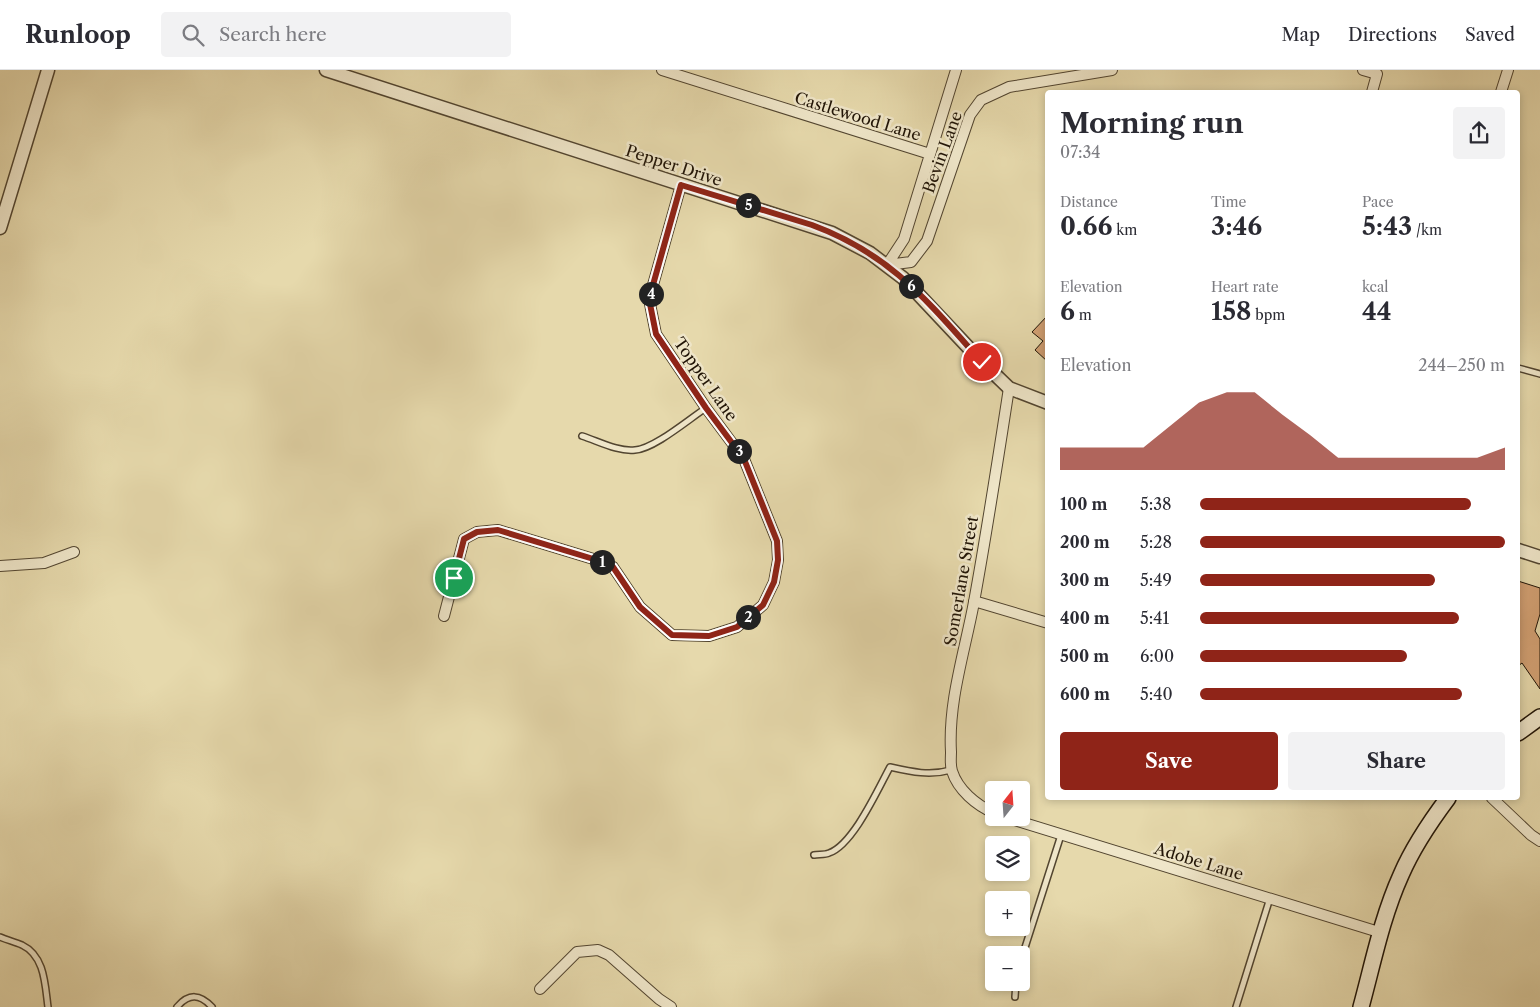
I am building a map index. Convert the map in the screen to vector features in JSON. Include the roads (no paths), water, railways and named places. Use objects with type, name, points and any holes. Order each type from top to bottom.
[{"type":"main road","points":[[1520,731],[1540,717]]},
{"type":"main road","points":[[1361,1007],[1393,894],[1421,836],[1447,800]]},
{"type":"street","points":[[0,228],[48,70]]},
{"type":"street","name":"Pepper Drive","points":[[326,70],[832,233],[864,249],[887,265],[918,292],[982,362],[1009,388],[1045,403]]},
{"type":"street","name":"Castlewood Lane","points":[[662,70],[930,154]]},
{"type":"street","points":[[887,265],[904,239],[956,70]]},
{"type":"street","name":"Bevin Lane","points":[[887,265],[911,262],[926,241],[970,116],[981,100],[1009,86],[1112,70]]},
{"type":"street","points":[[1363,70],[1377,74],[1373,90]]},
{"type":"street","points":[[1502,90],[1508,70]]},
{"type":"street","name":"Topper Lane","points":[[444,616],[464,539],[477,532],[498,530],[600,561],[613,567],[640,607],[672,635],[709,636],[737,627],[763,605],[774,582],[778,560],[777,541],[743,457],[706,408],[656,334],[650,304],[651,292],[681,185]]},
{"type":"street","name":"Somerlane Street","points":[[954,775],[950,740],[954,699],[974,600],[1009,388]]},
{"type":"street","points":[[1520,551],[1540,557]]},
{"type":"street","points":[[0,566],[44,563],[74,552]]},
{"type":"street","points":[[974,600],[1045,622]]},
{"type":"street","points":[[954,775],[968,796],[985,808]]},
{"type":"street","points":[[1494,800],[1531,835],[1540,841]]},
{"type":"street","name":"Adobe Lane","points":[[1030,824],[1382,933]]},
{"type":"street","points":[[540,989],[577,952],[598,950],[609,955],[659,999],[671,1007]]},
{"type":"lane","points":[[1520,369],[1540,374]]},
{"type":"lane","points":[[582,436],[623,449],[636,450],[651,446],[706,408]]},
{"type":"lane","points":[[814,854],[829,854],[840,846],[864,817],[890,767],[922,774],[940,773],[954,775]]},
{"type":"lane","points":[[1025,946],[1061,833]]},
{"type":"lane","points":[[1236,1007],[1270,898]]},
{"type":"lane","points":[[0,937],[22,945],[34,952],[43,972],[48,1007]]},
{"type":"lane","points":[[1015,991],[1015,997]]},
{"type":"lane","points":[[177,1007],[183,1000],[197,996],[205,999],[212,1007]]}]
